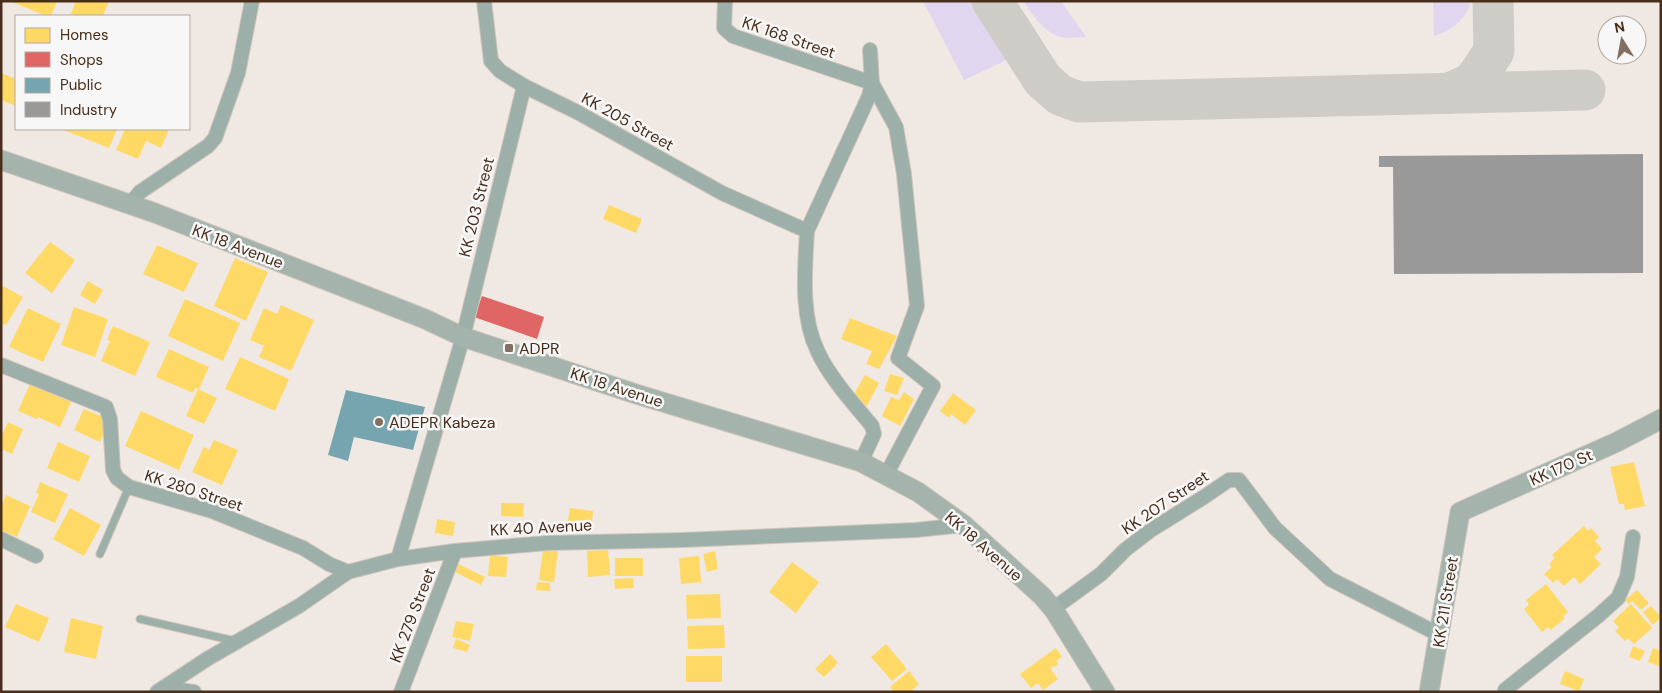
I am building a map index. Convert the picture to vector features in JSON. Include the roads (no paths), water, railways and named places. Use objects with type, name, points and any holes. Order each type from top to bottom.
[{"type":"main road","name":"KK 18 Avenue","points":[[1,160],[130,204],[416,316],[463,337],[636,394],[861,462],[918,492],[964,525],[1042,596],[1053,608],[1105,692]]},
{"type":"main road","name":"KK 170 St","points":[[1460,512],[1617,442],[1661,419]]},
{"type":"main road","name":"KK 211 Street","points":[[1429,692],[1460,512]]},
{"type":"street","name":"KK 205 Street","points":[[484,1],[492,61],[500,71],[524,86],[586,117],[722,192],[807,231]]},
{"type":"street","name":"KK 168 Street","points":[[725,1],[724,28],[733,36],[872,83]]},
{"type":"street","points":[[130,204],[140,192],[208,146],[215,138],[238,73],[252,2]]},
{"type":"street","points":[[861,462],[874,434],[872,426],[825,364],[817,350],[811,332],[804,288],[807,231],[864,108],[872,83],[870,50]]},
{"type":"street","points":[[872,83],[896,127],[904,174],[917,306],[898,358],[933,386],[886,475]]},
{"type":"street","name":"KK 203 Street","points":[[398,559],[463,337],[524,86]]},
{"type":"street","name":"KK 280 Street","points":[[1,365],[106,407],[110,419],[113,470],[117,478],[129,487],[212,511],[303,548],[329,564],[348,572]]},
{"type":"street","name":"KK 207 Street","points":[[1053,608],[1101,574],[1125,550],[1151,530],[1229,480],[1239,480],[1275,528],[1330,579],[1440,635]]},
{"type":"street","name":"KK 40 Avenue","points":[[160,690],[207,658],[299,606],[348,572],[398,559],[455,551],[547,543],[683,540],[916,530],[964,525]]},
{"type":"street","points":[[1504,691],[1618,598],[1627,577],[1633,537]]},
{"type":"street","points":[[1,539],[36,556]]},
{"type":"street","name":"KK 279 Street","points":[[401,692],[455,551]]},
{"type":"street","points":[[160,690],[194,692]]},
{"type":"lane","points":[[100,554],[129,487]]},
{"type":"lane","points":[[140,619],[237,641]]},
{"type":"place","name":"ADPR","points":[[509,348]]},
{"type":"place","name":"ADEPR Kabeza","points":[[379,422]]}]
